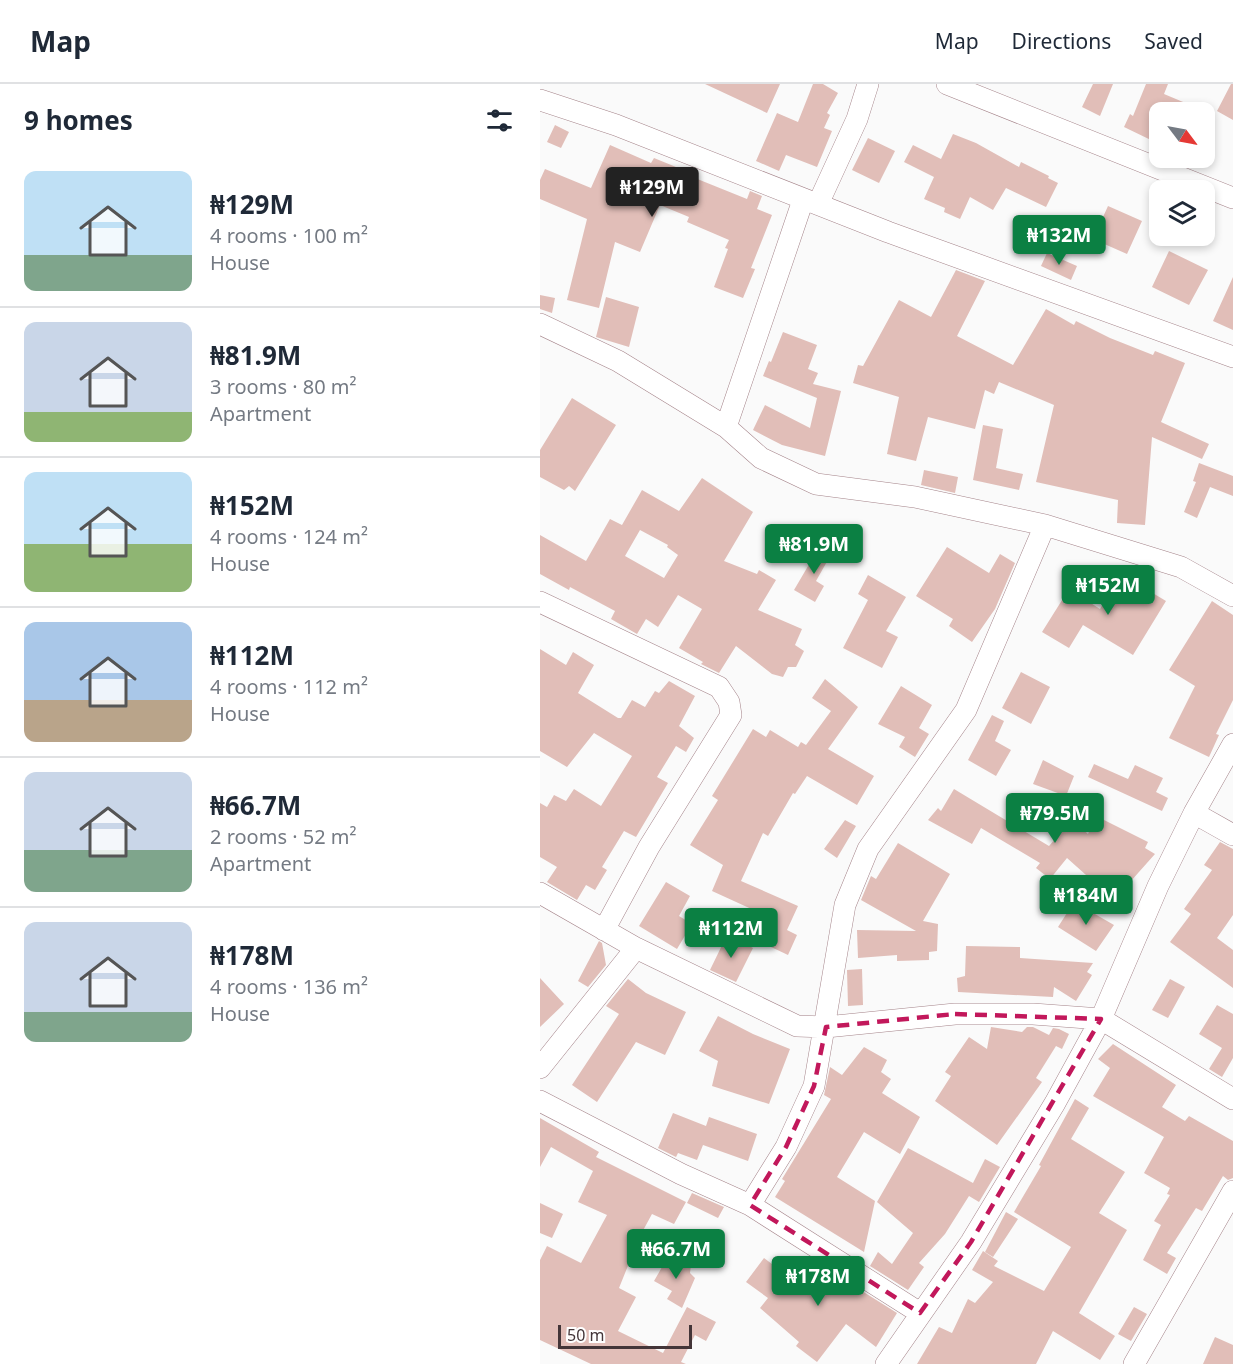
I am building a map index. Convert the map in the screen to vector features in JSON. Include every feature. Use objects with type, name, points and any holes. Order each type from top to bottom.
[{"type":"street","points":[[726,427],[811,202],[857,119],[868,84]]},
{"type":"street","points":[[947,84],[1233,198]]},
{"type":"street","points":[[540,100],[616,125],[899,237],[1233,357]]},
{"type":"street","points":[[540,324],[618,362],[726,427],[761,458],[816,484],[915,497],[1045,525],[1181,567],[1233,596]]},
{"type":"street","points":[[750,1205],[786,1147],[814,1086],[826,1027],[845,904],[868,849],[966,710],[1045,525]]},
{"type":"street","points":[[540,602],[719,687],[729,702],[731,715],[649,847],[604,930]]},
{"type":"street","points":[[886,1364],[971,1242],[1055,1103],[1101,1019],[1158,886],[1194,813],[1233,744]]},
{"type":"street","points":[[1194,813],[1233,835]]},
{"type":"street","points":[[540,893],[636,948],[797,1026],[826,1027],[955,1014],[1033,1014],[1101,1019],[1233,1099]]},
{"type":"street","points":[[540,1068],[636,948]]},
{"type":"street","points":[[540,1101],[681,1174],[750,1205],[920,1313]]},
{"type":"street","points":[[1134,1364],[1233,1191]]},
{"type":"highlighted area","points":[[955,1014],[1101,1019],[971,1242],[920,1313],[750,1205],[786,1147],[814,1086],[826,1027]]},
{"type":"building","points":[[705,84],[780,84],[767,113]]},
{"type":"building","points":[[813,84],[823,84],[838,93],[827,113],[830,115],[824,128],[832,131],[817,167],[786,155],[779,171],[756,161],[777,113],[798,122]]},
{"type":"building","points":[[1093,84],[1113,84],[1100,116],[1082,107]]},
{"type":"building","points":[[1146,84],[1168,84],[1164,94],[1183,102],[1149,102],[1149,139],[1124,127],[1130,114],[1133,116]]},
{"type":"building","points":[[1233,84],[1233,120],[1217,111]]},
{"type":"building","points":[[555,125],[569,132],[561,148],[547,142]]},
{"type":"building","points":[[953,134],[976,143],[1019,167],[1021,162],[1058,183],[1046,207],[1006,188],[993,210],[970,197],[960,219],[944,212],[945,208],[924,199],[934,177],[904,162],[913,145],[941,159]]},
{"type":"building","points":[[868,138],[895,151],[879,183],[852,170]]},
{"type":"building","points":[[610,145],[651,163],[654,158],[676,167],[675,170],[747,199],[750,191],[762,196],[757,209],[772,215],[751,268],[755,269],[743,298],[714,287],[729,240],[687,222],[689,217],[660,205],[640,252],[615,242],[599,308],[567,300],[587,219],[540,199],[540,180],[545,169],[591,188]]},
{"type":"building","points":[[1108,206],[1142,221],[1127,254],[1093,239]]},
{"type":"building","points":[[1169,251],[1208,270],[1189,305],[1152,287]]},
{"type":"building","points":[[1047,253],[1077,266],[1071,280],[1041,266]]},
{"type":"building","points":[[956,270],[985,281],[957,336],[1013,365],[1046,309],[1074,325],[1076,321],[1110,338],[1153,355],[1155,351],[1185,363],[1161,422],[1209,444],[1202,459],[1152,437],[1145,525],[1117,523],[1118,500],[1036,482],[1054,405],[999,382],[994,394],[985,390],[975,429],[928,417],[916,461],[887,454],[899,397],[853,383],[858,365],[863,366],[899,300],[931,317]]},
{"type":"building","points":[[1233,277],[1233,330],[1213,321]]},
{"type":"building","points":[[540,295],[555,298],[552,313],[540,309]]},
{"type":"building","points":[[606,297],[639,307],[629,347],[596,337]]},
{"type":"building","points":[[783,332],[817,345],[808,369],[818,373],[813,384],[841,391],[825,456],[782,445],[753,430],[765,405],[810,428],[817,398],[763,376]]},
{"type":"building","points":[[572,398],[616,425],[575,491],[569,486],[564,490],[540,477],[540,450]]},
{"type":"building","points":[[983,425],[1003,429],[996,468],[1023,474],[1019,490],[973,480]]},
{"type":"building","points":[[1199,463],[1233,476],[1233,496],[1210,487],[1197,518],[1184,512],[1196,482],[1193,481]]},
{"type":"building","points":[[924,470],[958,477],[955,493],[921,485]]},
{"type":"building","points":[[702,478],[753,512],[724,561],[757,574],[759,570],[776,580],[758,610],[802,629],[795,645],[804,651],[796,667],[788,667],[783,677],[772,674],[736,646],[719,673],[701,664],[703,662],[679,648],[702,609],[678,595],[658,627],[646,619],[637,634],[611,619],[615,611],[540,574],[540,535],[586,561],[610,519],[622,525],[642,490],[679,511]],"holes":[[[640,530],[668,545],[667,547],[678,555],[664,578],[625,556]]]},
{"type":"building","points":[[821,544],[833,551],[816,581],[824,586],[815,602],[794,590]]},
{"type":"building","points":[[947,547],[989,573],[1000,554],[1015,563],[995,609],[972,642],[949,626],[953,619],[916,596]]},
{"type":"building","points":[[1121,574],[1166,601],[1133,655],[1083,625],[1069,648],[1042,632],[1069,589],[1100,609]]},
{"type":"building","points":[[868,575],[906,597],[886,631],[898,637],[882,668],[843,648],[868,600],[858,594]]},
{"type":"building","points":[[1212,601],[1233,615],[1233,700],[1216,734],[1219,735],[1209,757],[1169,738],[1195,686],[1169,670]]},
{"type":"building","points":[[540,649],[566,665],[573,652],[594,665],[578,693],[618,718],[621,718],[632,700],[645,707],[655,691],[659,693],[669,681],[695,696],[679,726],[694,738],[686,752],[676,746],[657,777],[668,783],[636,837],[624,831],[602,867],[607,870],[595,890],[586,885],[577,900],[547,882],[557,867],[540,857],[540,803],[547,807],[554,795],[566,801],[574,789],[601,806],[632,756],[594,733],[567,767],[540,751]]},
{"type":"building","points":[[1021,672],[1050,687],[1031,724],[1002,708]]},
{"type":"building","points":[[825,679],[858,707],[828,749],[874,776],[857,805],[807,776],[795,794],[793,793],[768,836],[763,833],[741,881],[798,906],[787,930],[797,935],[788,955],[756,940],[767,916],[712,891],[723,865],[690,845],[718,800],[712,796],[753,729],[766,737],[770,730],[798,747],[801,742],[806,745],[831,711],[812,698]]},
{"type":"building","points":[[901,686],[932,705],[919,728],[929,734],[915,757],[899,747],[905,737],[878,724]]},
{"type":"building","points":[[992,715],[1004,721],[995,741],[1011,750],[996,776],[968,760]]},
{"type":"building","points":[[1043,760],[1074,776],[1066,796],[1033,784]]},
{"type":"building","points":[[1094,764],[1128,779],[1135,765],[1163,778],[1156,792],[1168,798],[1162,811],[1088,777]]},
{"type":"building","points":[[954,789],[1049,846],[1072,820],[1088,834],[1096,816],[1148,842],[1145,848],[1155,854],[1114,900],[1067,858],[1050,879],[1036,868],[1040,863],[981,828],[972,844],[928,820],[938,808],[941,811]]},
{"type":"building","points":[[845,820],[856,826],[837,858],[824,849]]},
{"type":"building","points":[[1220,842],[1233,849],[1233,915],[1217,938],[1233,950],[1233,988],[1170,942],[1191,914],[1184,909],[1212,870],[1204,865]]},
{"type":"building","points":[[898,843],[950,874],[923,921],[938,924],[937,951],[929,952],[929,960],[897,961],[897,955],[858,958],[857,930],[916,931],[861,900],[871,876],[876,879]]},
{"type":"building","points":[[666,882],[690,896],[679,916],[692,924],[677,949],[639,926]]},
{"type":"building","points":[[1074,902],[1114,925],[1096,951],[1058,927]]},
{"type":"building","points":[[727,935],[753,948],[736,982],[710,970]]},
{"type":"building","points":[[599,941],[602,943],[606,965],[588,987],[578,981]]},
{"type":"building","points":[[966,946],[1020,947],[1020,958],[1093,963],[1087,972],[1092,975],[1076,1001],[1054,987],[1053,997],[958,992],[957,978],[965,976]]},
{"type":"building","points":[[862,969],[863,1005],[848,1006],[847,970]]},
{"type":"building","points":[[540,978],[564,1004],[540,1027]]},
{"type":"building","points":[[628,979],[646,993],[686,1012],[665,1055],[636,1042],[597,1102],[572,1085],[619,1014],[606,1006]]},
{"type":"building","points":[[1170,979],[1185,987],[1168,1018],[1152,1010]]},
{"type":"building","points":[[1217,1005],[1233,1014],[1233,1058],[1222,1077],[1209,1069],[1222,1048],[1199,1034]]},
{"type":"building","points":[[718,1016],[790,1049],[769,1104],[712,1086],[718,1061],[699,1051]]},
{"type":"building","points":[[991,1027],[1022,1032],[1027,1027],[1033,1027],[1049,1035],[1053,1028],[1069,1034],[1062,1049],[1056,1046],[1036,1078],[1042,1082],[997,1145],[935,1101],[951,1076],[945,1072],[969,1037],[987,1049]]},
{"type":"building","points":[[1113,1044],[1176,1085],[1162,1107],[1185,1121],[1189,1116],[1233,1141],[1233,1178],[1228,1180],[1223,1176],[1202,1211],[1196,1208],[1167,1253],[1176,1258],[1167,1274],[1143,1260],[1161,1225],[1154,1221],[1170,1195],[1167,1194],[1170,1188],[1144,1173],[1164,1137],[1093,1096],[1110,1068],[1098,1059]]},
{"type":"building","points":[[864,1047],[887,1060],[881,1072],[891,1079],[882,1093],[920,1117],[900,1154],[864,1132],[837,1177],[875,1201],[864,1252],[775,1197],[785,1181],[782,1179],[831,1099],[824,1095],[830,1067],[842,1075]]},
{"type":"building","points":[[1075,1099],[1089,1108],[1071,1139],[1125,1172],[1099,1213],[1127,1230],[1079,1313],[1115,1336],[1100,1360],[1053,1331],[1036,1364],[917,1364],[939,1327],[952,1333],[968,1299],[975,1303],[993,1282],[972,1270],[983,1251],[998,1261],[994,1266],[1044,1291],[1071,1247],[1014,1212],[1041,1166],[1039,1165]]},
{"type":"building","points":[[673,1113],[706,1126],[709,1117],[757,1134],[748,1161],[703,1145],[697,1160],[678,1153],[676,1157],[658,1148]]},
{"type":"building","points":[[540,1118],[599,1152],[596,1157],[686,1202],[674,1224],[652,1214],[640,1236],[619,1288],[636,1297],[618,1331],[663,1353],[687,1307],[716,1322],[706,1341],[695,1335],[681,1362],[686,1364],[591,1364],[540,1340],[540,1260],[547,1246],[581,1263],[607,1215],[578,1202],[593,1171],[551,1147],[540,1167]]},
{"type":"building","points":[[908,1148],[973,1183],[985,1159],[1000,1167],[979,1202],[969,1196],[945,1234],[919,1263],[924,1267],[908,1290],[870,1266],[878,1252],[892,1264],[913,1233],[877,1202]]},
{"type":"building","points":[[692,1193],[724,1207],[718,1218],[687,1203]]},
{"type":"building","points":[[540,1203],[563,1214],[552,1238],[540,1233]]},
{"type":"building","points":[[1006,1212],[1018,1219],[993,1257],[985,1252]]},
{"type":"building","points":[[669,1255],[691,1265],[690,1273],[695,1278],[682,1308],[667,1299],[672,1291],[654,1281]]},
{"type":"building","points":[[804,1257],[837,1286],[843,1279],[897,1313],[876,1347],[846,1324],[817,1362],[796,1346],[799,1342],[760,1308],[768,1298],[746,1282],[764,1258],[788,1276]]},
{"type":"building","points":[[1134,1307],[1147,1314],[1131,1341],[1118,1334]]},
{"type":"building","points":[[1215,1337],[1233,1345],[1233,1364],[1203,1364]]}]
